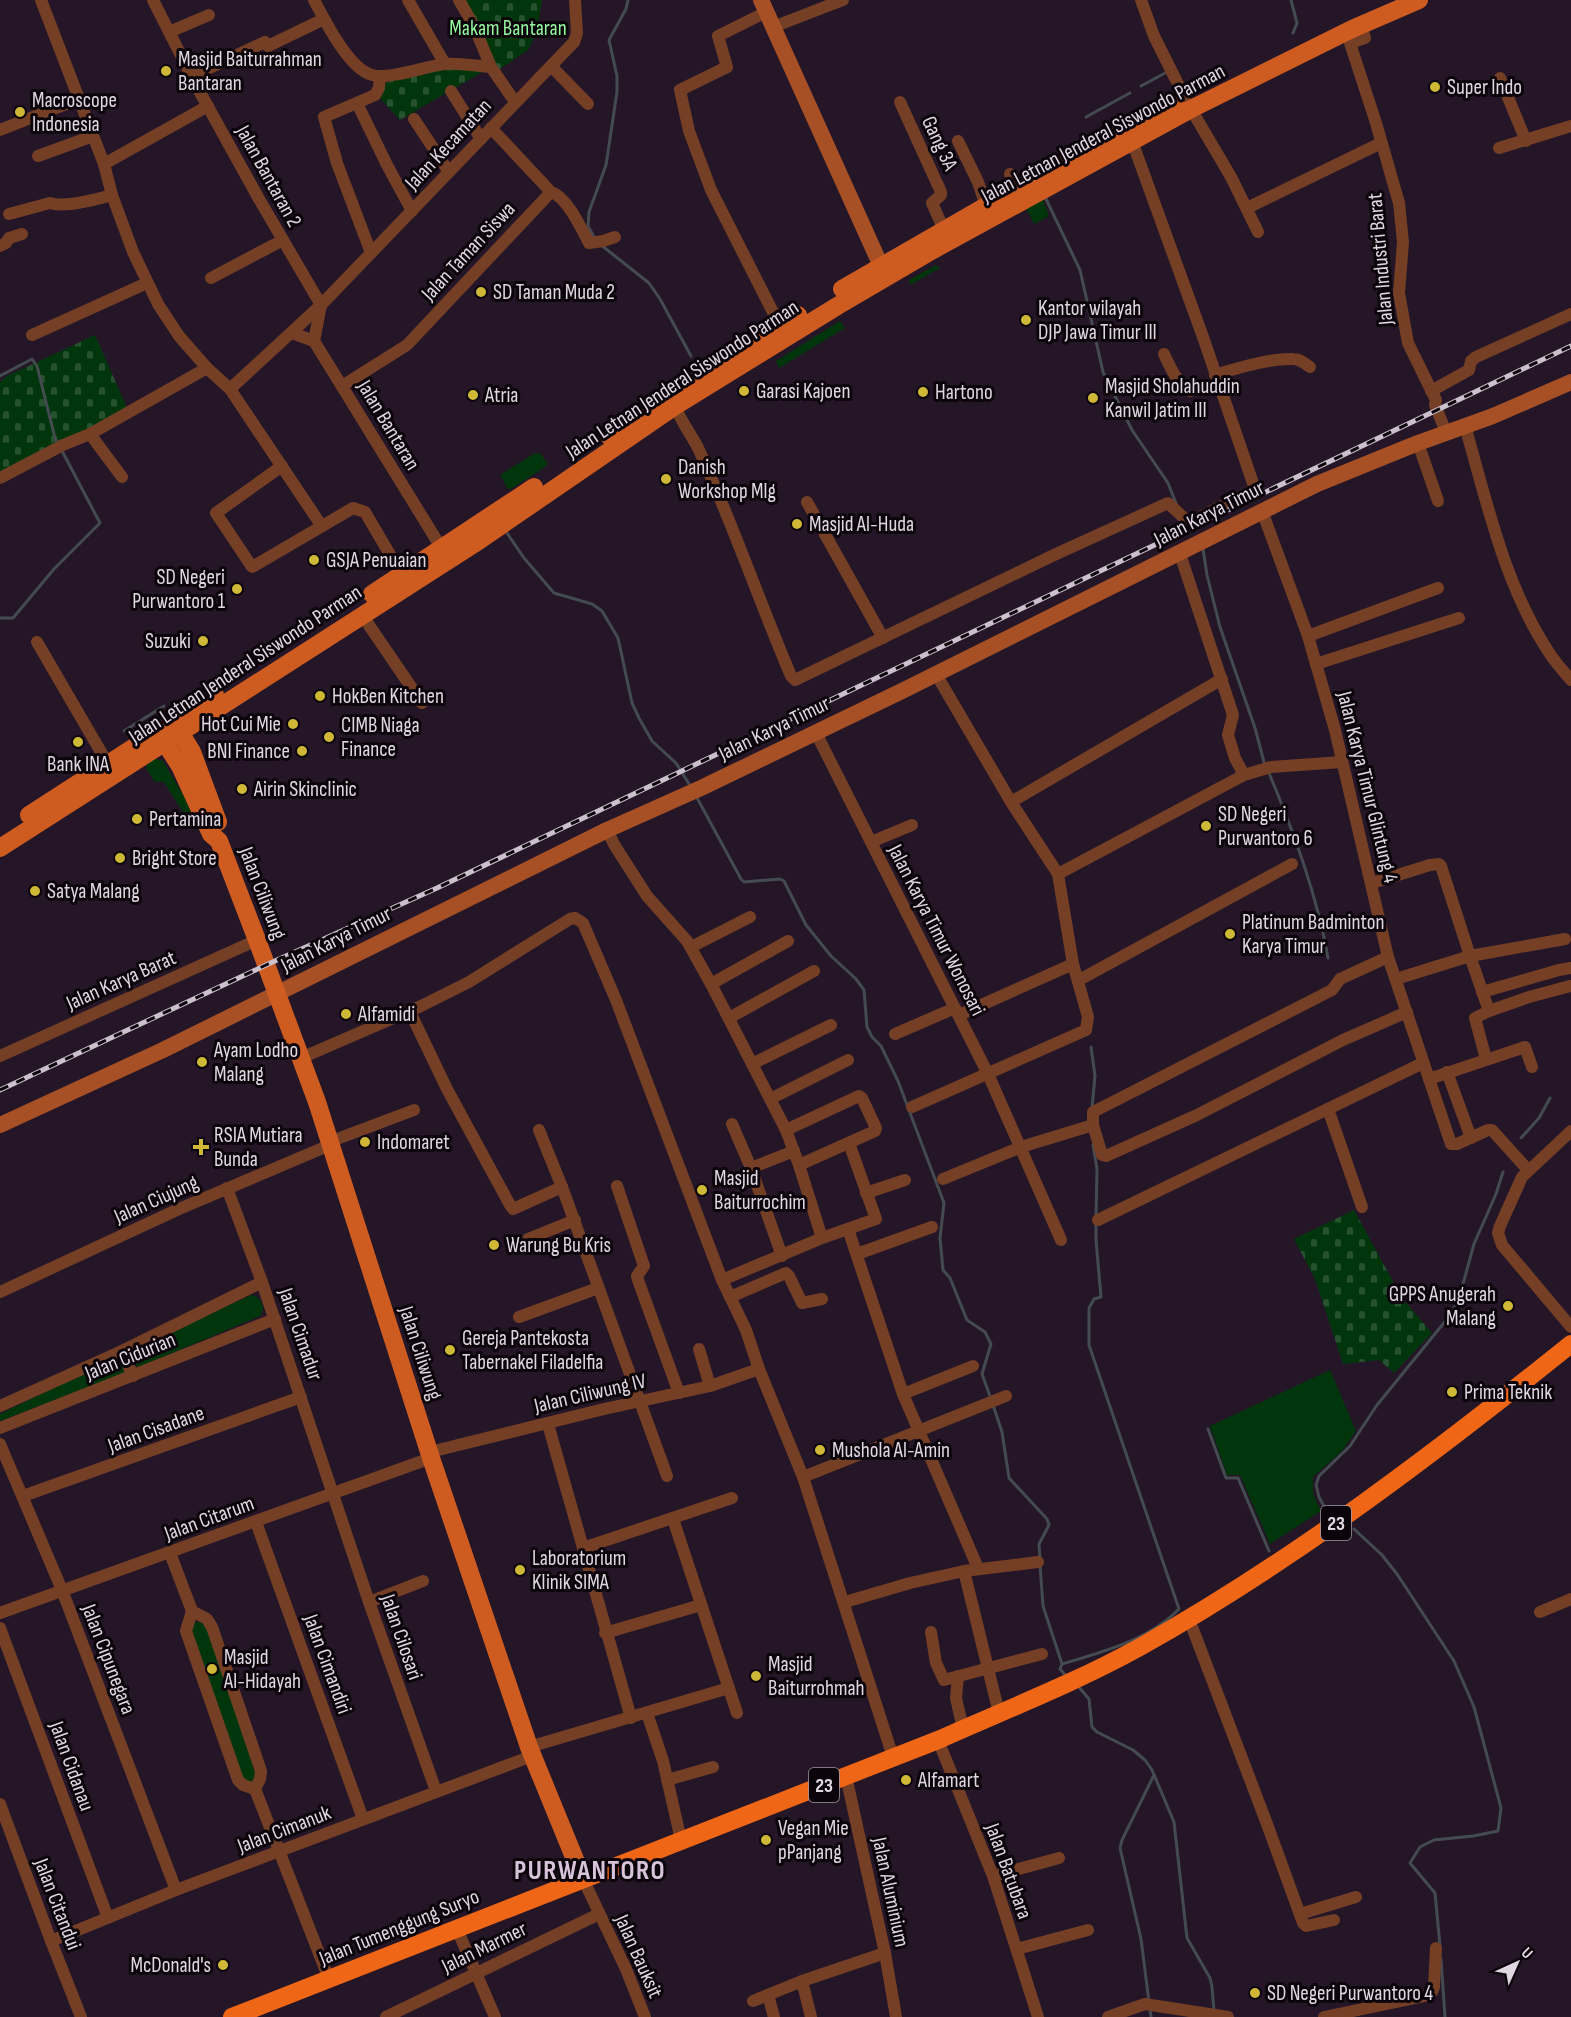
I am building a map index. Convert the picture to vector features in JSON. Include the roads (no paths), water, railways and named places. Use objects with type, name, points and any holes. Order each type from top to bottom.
[{"type":"highway","name":"23","points":[[583,1879],[938,1740],[1062,1685],[1138,1648],[1189,1619],[1340,1521],[1571,1344]]},
{"type":"highway","name":"Jalan Tumenggung Suryo","points":[[232,2017],[583,1879]]},
{"type":"main road","name":"Jalan Letnan Jenderal Siswondo Parman","points":[[640,422],[675,406],[872,285],[1132,141],[1188,103],[1390,0]]},
{"type":"main road","name":"Jalan Letnan Jenderal Siswondo Parman","points":[[177,728],[474,544],[572,469],[780,326],[986,206],[1014,181],[1419,0]]},
{"type":"main road","name":"Jalan Letnan Jenderal Siswondo Parman","points":[[0,848],[402,575],[572,469]]},
{"type":"main road","name":"Jalan Ciliwung","points":[[177,728],[194,755],[222,832],[219,841]]},
{"type":"main road","name":"Jalan Letnan Jenderal Siswondo Parman","points":[[0,834],[108,764],[162,738]]},
{"type":"main road","name":"Jalan Ciliwung","points":[[162,738],[180,766],[211,834],[219,841],[301,1058],[430,1455],[531,1752],[583,1879]]},
{"type":"street","points":[[41,0],[104,164],[112,195],[133,252],[147,283],[170,325],[207,368],[230,389],[321,525]]},
{"type":"street","name":"Jalan Bantaran 2","points":[[153,0],[208,106],[321,304]]},
{"type":"street","points":[[314,0],[346,54],[365,72],[380,76],[445,64],[490,67]]},
{"type":"street","points":[[408,0],[445,64]]},
{"type":"street","points":[[459,0],[474,26],[490,67],[515,102]]},
{"type":"street","name":"Jalan Kecamatan","points":[[230,389],[321,304],[577,38],[575,0]]},
{"type":"street","points":[[780,326],[711,190],[688,131],[680,90],[727,67],[718,36],[767,13],[843,0]]},
{"type":"street","points":[[1141,0],[1154,36],[1188,103],[1231,177],[1258,232]]},
{"type":"street","points":[[767,13],[881,266]]},
{"type":"street","points":[[169,32],[209,15]]},
{"type":"street","points":[[192,76],[265,42],[268,46],[324,19]]},
{"type":"street","name":"Jalan Industri Barat","points":[[1360,26],[1365,38],[1350,43],[1399,203],[1402,242],[1399,293],[1408,343],[1431,391],[1446,432]]},
{"type":"street","points":[[551,66],[588,104]]},
{"type":"street","points":[[371,253],[337,163],[324,117],[375,95],[379,88],[380,76]]},
{"type":"street","points":[[1500,78],[1526,141]]},
{"type":"street","points":[[451,91],[481,139]]},
{"type":"street","points":[[0,130],[79,99]]},
{"type":"street","name":"Gang 3A","points":[[900,102],[941,192],[941,195],[932,203],[944,230]]},
{"type":"street","points":[[357,103],[412,211]]},
{"type":"street","points":[[104,164],[208,106]]},
{"type":"street","points":[[414,119],[449,172]]},
{"type":"street","points":[[1499,148],[1571,126]]},
{"type":"street","points":[[491,128],[550,192],[558,196],[575,218],[589,243],[604,240]]},
{"type":"street","points":[[38,156],[93,135]]},
{"type":"street","name":"Gang 3A","points":[[958,141],[978,182],[986,206]]},
{"type":"street","points":[[675,406],[680,420],[698,448],[791,676],[795,680],[1168,503],[1190,519],[1255,489],[1132,141]]},
{"type":"street","points":[[1247,208],[1379,144]]},
{"type":"street","name":"Jalan Taman Siswa","points":[[342,386],[407,345],[550,192]]},
{"type":"street","points":[[9,214],[50,203],[56,205],[84,202],[112,195]]},
{"type":"street","points":[[0,246],[10,237],[22,234]]},
{"type":"street","points":[[211,278],[283,240]]},
{"type":"street","points":[[32,335],[147,283]]},
{"type":"street","points":[[292,333],[314,341],[321,304]]},
{"type":"street","points":[[1431,391],[1469,369],[1472,359],[1571,314]]},
{"type":"street","name":"Jalan Bantaran","points":[[314,341],[442,549]]},
{"type":"street","points":[[1164,354],[1173,373],[1190,391],[1257,364],[1293,359],[1302,361],[1310,367]]},
{"type":"street","points":[[0,478],[60,446],[90,434],[207,368]]},
{"type":"street","name":"Jalan Karya Timur","points":[[0,1125],[163,1050],[607,830],[816,733],[1317,484],[1446,432],[1493,416],[1571,382]]},
{"type":"street","points":[[1466,426],[1500,547],[1530,622],[1549,653],[1571,680]]},
{"type":"street","points":[[90,434],[122,477]]},
{"type":"street","points":[[1418,443],[1438,501]]},
{"type":"street","points":[[282,466],[216,513],[252,567],[353,508],[365,512],[402,575]]},
{"type":"street","points":[[807,502],[883,638]]},
{"type":"street","name":"Jalan Karya Timur Glintung 4","points":[[1262,511],[1308,636],[1342,762],[1388,957],[1423,1063],[1451,1144],[1455,1145],[1471,1138]]},
{"type":"street","points":[[1180,554],[1233,716],[1228,735],[1230,746],[1244,775]]},
{"type":"street","points":[[1308,636],[1438,588]]},
{"type":"street","points":[[362,615],[422,703]]},
{"type":"street","points":[[1316,664],[1459,618]]},
{"type":"street","points":[[37,642],[108,764]]},
{"type":"street","points":[[912,1107],[1086,1030],[1088,1017],[1073,964],[1058,874],[1011,802],[936,674]]},
{"type":"street","points":[[1011,802],[1222,679]]},
{"type":"street","name":"Jalan Karya Timur Wonosari","points":[[816,733],[988,1074],[1060,1240]]},
{"type":"street","points":[[1058,874],[1244,775],[1270,767],[1342,762]]},
{"type":"street","points":[[871,842],[912,825]]},
{"type":"street","points":[[607,830],[647,896],[680,931],[691,947],[729,1018],[786,1130],[822,1238]]},
{"type":"street","points":[[1079,980],[1292,864]]},
{"type":"street","points":[[1372,883],[1430,865],[1442,866],[1489,1011]]},
{"type":"street","points":[[691,947],[750,917]]},
{"type":"street","points":[[301,1058],[410,1012],[469,982],[570,920],[575,918],[580,920],[595,948],[616,1000],[722,1280],[746,1330],[759,1369],[803,1477],[893,1757]]},
{"type":"street","points":[[1396,979],[1470,956],[1565,939]]},
{"type":"street","name":"Jalan Karya Barat","points":[[0,1056],[257,940]]},
{"type":"street","points":[[711,984],[788,941]]},
{"type":"street","points":[[1388,957],[1340,979],[1332,990],[1093,1112],[1093,1125],[1102,1155],[1106,1156],[1197,1115],[1342,1040],[1407,1012]]},
{"type":"street","points":[[895,1034],[1073,964]]},
{"type":"street","points":[[1482,992],[1571,968]]},
{"type":"street","points":[[729,1018],[814,971]]},
{"type":"street","points":[[1486,1059],[1475,1018],[1529,997],[1570,986]]},
{"type":"street","points":[[410,1012],[447,1089],[513,1209],[562,1187]]},
{"type":"street","points":[[752,1064],[831,1025]]},
{"type":"street","points":[[1429,1078],[1526,1047],[1532,1067]]},
{"type":"street","points":[[770,1099],[848,1060]]},
{"type":"street","points":[[1098,1220],[1423,1063]]},
{"type":"street","points":[[1447,1072],[1471,1138],[1488,1130],[1493,1131],[1528,1170]]},
{"type":"street","points":[[786,1130],[859,1096],[876,1129],[799,1165]]},
{"type":"street","points":[[1328,1109],[1362,1207]]},
{"type":"street","name":"Jalan Ciujung","points":[[0,1292],[227,1188],[330,1143],[414,1110]]},
{"type":"street","points":[[732,1124],[751,1168],[782,1256]]},
{"type":"street","points":[[943,1179],[1021,1147],[1093,1125]]},
{"type":"street","points":[[539,1130],[575,1220],[667,1476]]},
{"type":"street","points":[[1571,1131],[1522,1177],[1500,1226],[1499,1239],[1571,1327]]},
{"type":"street","points":[[722,1280],[822,1238],[876,1219],[849,1143]]},
{"type":"street","points":[[751,1168],[794,1152]]},
{"type":"street","points":[[866,1193],[905,1180]]},
{"type":"street","points":[[617,1186],[644,1268],[637,1276],[638,1280],[679,1393]]},
{"type":"street","name":"Jalan Cimadur","points":[[227,1188],[262,1282],[334,1495]]},
{"type":"street","points":[[528,1239],[575,1220]]},
{"type":"street","points":[[856,1254],[932,1227]]},
{"type":"street","points":[[848,1229],[903,1394],[978,1568]]},
{"type":"street","points":[[730,1297],[786,1273],[802,1303],[822,1299]]},
{"type":"street","name":"Jalan Cidurian","points":[[0,1406],[122,1351],[262,1282]]},
{"type":"street","points":[[519,1317],[598,1288]]},
{"type":"street","name":"Jalan Cidurian","points":[[0,1428],[274,1319]]},
{"type":"street","points":[[699,1349],[710,1386]]},
{"type":"street","points":[[122,1351],[134,1376]]},
{"type":"street","points":[[903,1394],[973,1366]]},
{"type":"street","name":"Jalan Ciliwung IV","points":[[430,1455],[640,1401],[710,1386],[759,1369]]},
{"type":"street","name":"Jalan Cisadane","points":[[23,1496],[301,1397]]},
{"type":"street","points":[[803,1477],[996,1399]]},
{"type":"street","points":[[548,1424],[605,1633],[631,1718]]},
{"type":"street","name":"Jalan Cipunegara","points":[[0,1444],[63,1590],[176,1890]]},
{"type":"street","name":"Jalan Citarum","points":[[0,1613],[334,1495],[430,1455]]},
{"type":"street","name":"Jalan Cilosari","points":[[334,1495],[436,1791]]},
{"type":"street","points":[[583,1548],[732,1498]]},
{"type":"street","points":[[673,1519],[737,1713]]},
{"type":"street","name":"Jalan Cimandiri","points":[[256,1522],[363,1819]]},
{"type":"street","points":[[170,1553],[192,1611],[186,1630],[230,1759],[238,1780],[243,1785],[255,1789]]},
{"type":"street","points":[[845,1602],[910,1583],[978,1568],[1038,1562]]},
{"type":"street","points":[[964,1571],[999,1713]]},
{"type":"street","points":[[369,1602],[423,1581]]},
{"type":"street","points":[[1540,1612],[1571,1599]]},
{"type":"street","points":[[605,1633],[701,1605]]},
{"type":"street","points":[[192,1611],[207,1619],[216,1638],[261,1771],[255,1789],[329,1979]]},
{"type":"street","points":[[1189,1619],[1300,1914],[1306,1926],[1334,1920]]},
{"type":"street","name":"Jalan Cidanau","points":[[0,1628],[108,1918]]},
{"type":"street","points":[[931,1632],[936,1663],[944,1680],[1042,1654]]},
{"type":"street","points":[[958,1676],[956,1698],[963,1729]]},
{"type":"street","name":"Jalan Cimanuk","points":[[51,1941],[531,1752],[729,1688]]},
{"type":"street","points":[[647,1713],[667,1780],[681,1840]]},
{"type":"street","name":"Jalan Batubara","points":[[938,1740],[993,1876],[1038,2017]]},
{"type":"street","points":[[667,1780],[713,1767]]},
{"type":"street","name":"Jalan Aluminium","points":[[846,1776],[885,1953],[896,2017]]},
{"type":"street","name":"Jalan Citandui","points":[[0,1804],[81,2017]]},
{"type":"street","points":[[993,1876],[1059,1858]]},
{"type":"street","name":"Jalan Bauksit","points":[[583,1879],[626,1969],[645,2017]]},
{"type":"street","points":[[1300,1914],[1356,1897]]},
{"type":"street","name":"Jalan Marmer","points":[[386,2017],[599,1914]]},
{"type":"street","points":[[457,1929],[495,2017]]},
{"type":"street","points":[[1017,1949],[1088,1930]]},
{"type":"street","points":[[1324,2017],[1425,1996],[1434,1988],[1436,1948]]},
{"type":"street","points":[[753,2001],[802,1981],[885,1953]]},
{"type":"street","points":[[802,1981],[812,2017]]},
{"type":"street","points":[[768,1995],[774,2017]]},
{"type":"street","points":[[1108,2017],[1150,2004],[1225,2016]]},
{"type":"waterway","points":[[595,239],[588,226],[589,212],[606,165],[617,92],[617,76],[609,40],[626,9],[628,0]]},
{"type":"waterway","points":[[1291,0],[1297,23],[1293,33]]},
{"type":"waterway","points":[[1141,86],[1167,72]]},
{"type":"waterway","points":[[1086,117],[1130,93]]},
{"type":"waterway","points":[[1046,199],[1080,270],[1103,372],[1132,430],[1168,483],[1177,506]]},
{"type":"waterway","points":[[601,245],[649,283],[691,356]]},
{"type":"waterway","points":[[0,376],[32,359],[37,366],[58,443]]},
{"type":"waterway","points":[[0,618],[13,618],[54,569],[100,523],[61,449]]},
{"type":"waterway","points":[[507,533],[524,558],[554,593],[592,604],[602,611],[618,638],[632,703],[639,718],[652,741],[676,763],[691,787]]},
{"type":"waterway","points":[[1203,549],[1220,627],[1255,728],[1264,762]]},
{"type":"waterway","points":[[124,731],[164,706]]},
{"type":"waterway","points":[[1269,773],[1304,864],[1318,911],[1328,958]]},
{"type":"waterway","points":[[696,796],[741,879],[744,882],[780,879],[784,881],[806,925],[831,956],[856,979],[864,990],[867,1027],[872,1037],[881,1046],[898,1081],[944,1203],[940,1238],[943,1270],[950,1278],[967,1320],[985,1332],[991,1344],[982,1374],[991,1399]]},
{"type":"waterway","points":[[1091,1047],[1095,1076],[1092,1108]]},
{"type":"waterway","points":[[1521,1138],[1539,1118],[1550,1098]]},
{"type":"waterway","points":[[1093,1145],[1097,1169],[1096,1216]]},
{"type":"waterway","points":[[1326,1510],[1316,1485],[1319,1476],[1350,1446],[1377,1405],[1443,1324],[1458,1302],[1474,1244],[1503,1172]]},
{"type":"waterway","points":[[1062,1664],[1139,1637],[1167,1620],[1179,1609],[1089,1345],[1089,1308],[1094,1299],[1101,1297],[1096,1222]]},
{"type":"waterway","points":[[993,1405],[1002,1432],[1009,1478],[1047,1519],[1049,1525],[1039,1544],[1040,1558]]},
{"type":"waterway","points":[[1208,1429],[1226,1478],[1238,1478],[1269,1551]]},
{"type":"waterway","points":[[1354,1529],[1382,1555],[1397,1574],[1454,1661],[1474,1707],[1501,1808],[1498,1831],[1434,1840],[1420,1847],[1410,1863],[1435,1893],[1440,1946]]},
{"type":"waterway","points":[[1040,1565],[1043,1606],[1062,1664],[1060,1669],[1066,1676]]},
{"type":"waterway","points":[[1078,1686],[1089,1699],[1092,1727],[1097,1732],[1133,1750],[1145,1760],[1152,1770],[1174,1822],[1187,1938],[1210,1978],[1214,2012]]},
{"type":"waterway","points":[[1149,2002],[1141,1939],[1120,1848],[1154,1775]]},
{"type":"waterway","points":[[1441,1959],[1445,2017]]},
{"type":"waterway","points":[[1150,2009],[1151,2017]]},
{"type":"railway","points":[[0,1090],[266,965],[437,888],[1571,346]]},
{"type":"place","name":"Masjid Baiturrahman Bantaran","points":[[166,71]]},
{"type":"place","name":"Super Indo","points":[[1435,87]]},
{"type":"place","name":"Macroscope Indonesia","points":[[20,112]]},
{"type":"place","name":"SD Taman Muda 2","points":[[481,292]]},
{"type":"place","name":"Kantor wilayah DJP Jawa Timur III","points":[[1026,320]]},
{"type":"place","name":"Garasi Kajoen","points":[[744,391]]},
{"type":"place","name":"Hartono","points":[[923,392]]},
{"type":"place","name":"Atria","points":[[473,395]]},
{"type":"place","name":"Masjid Sholahuddin Kanwil Jatim III","points":[[1093,398]]},
{"type":"place","name":"Danish Workshop Mlg","points":[[666,479]]},
{"type":"place","name":"Masjid Al-Huda","points":[[797,524]]},
{"type":"place","name":"GSJA Penuaian","points":[[314,560]]},
{"type":"place","name":"SD Negeri Purwantoro 1","points":[[237,589]]},
{"type":"place","name":"Suzuki","points":[[203,641]]},
{"type":"place","name":"HokBen Kitchen","points":[[320,696]]},
{"type":"place","name":"Hot Cui Mie","points":[[293,724]]},
{"type":"place","name":"CIMB Niaga Finance","points":[[329,737]]},
{"type":"place","name":"Bank INA","points":[[78,742]]},
{"type":"place","name":"BNI Finance","points":[[302,751]]},
{"type":"place","name":"Airin Skinclinic","points":[[242,789]]},
{"type":"place","name":"Pertamina","points":[[137,819]]},
{"type":"place","name":"SD Negeri Purwantoro 6","points":[[1206,826]]},
{"type":"place","name":"Bright Store","points":[[120,858]]},
{"type":"place","name":"Satya Malang","points":[[35,891]]},
{"type":"place","name":"Platinum Badminton Karya Timur","points":[[1230,934]]},
{"type":"place","name":"Alfamidi","points":[[346,1014]]},
{"type":"place","name":"Ayam Lodho Malang","points":[[202,1062]]},
{"type":"place","name":"Indomaret","points":[[365,1142]]},
{"type":"place","name":"RSIA Mutiara Bunda","points":[[201,1147]]},
{"type":"place","name":"Masjid Baiturrochim","points":[[702,1190]]},
{"type":"place","name":"Warung Bu Kris","points":[[494,1245]]},
{"type":"place","name":"GPPS Anugerah Malang","points":[[1508,1306]]},
{"type":"place","name":"Gereja Pantekosta Tabernakel Filadelfia","points":[[450,1350]]},
{"type":"place","name":"Prima Teknik","points":[[1452,1392]]},
{"type":"place","name":"Mushola Al-Amin","points":[[820,1450]]},
{"type":"place","name":"Laboratorium Klinik SIMA","points":[[520,1570]]},
{"type":"place","name":"Masjid Al-Hidayah","points":[[212,1669]]},
{"type":"place","name":"Masjid Baiturrohmah","points":[[756,1676]]},
{"type":"place","name":"Alfamart","points":[[906,1780]]},
{"type":"place","name":"Vegan Mie pPanjang","points":[[766,1840]]},
{"type":"place","name":"McDonald's","points":[[223,1965]]},
{"type":"place","name":"SD Negeri Purwantoro 4","points":[[1255,1993]]},
{"type":"district","name":"PURWANTORO","points":[[590,1870]]},
{"type":"park label","name":"Makam Bantaran","points":[[508,28]]}]
